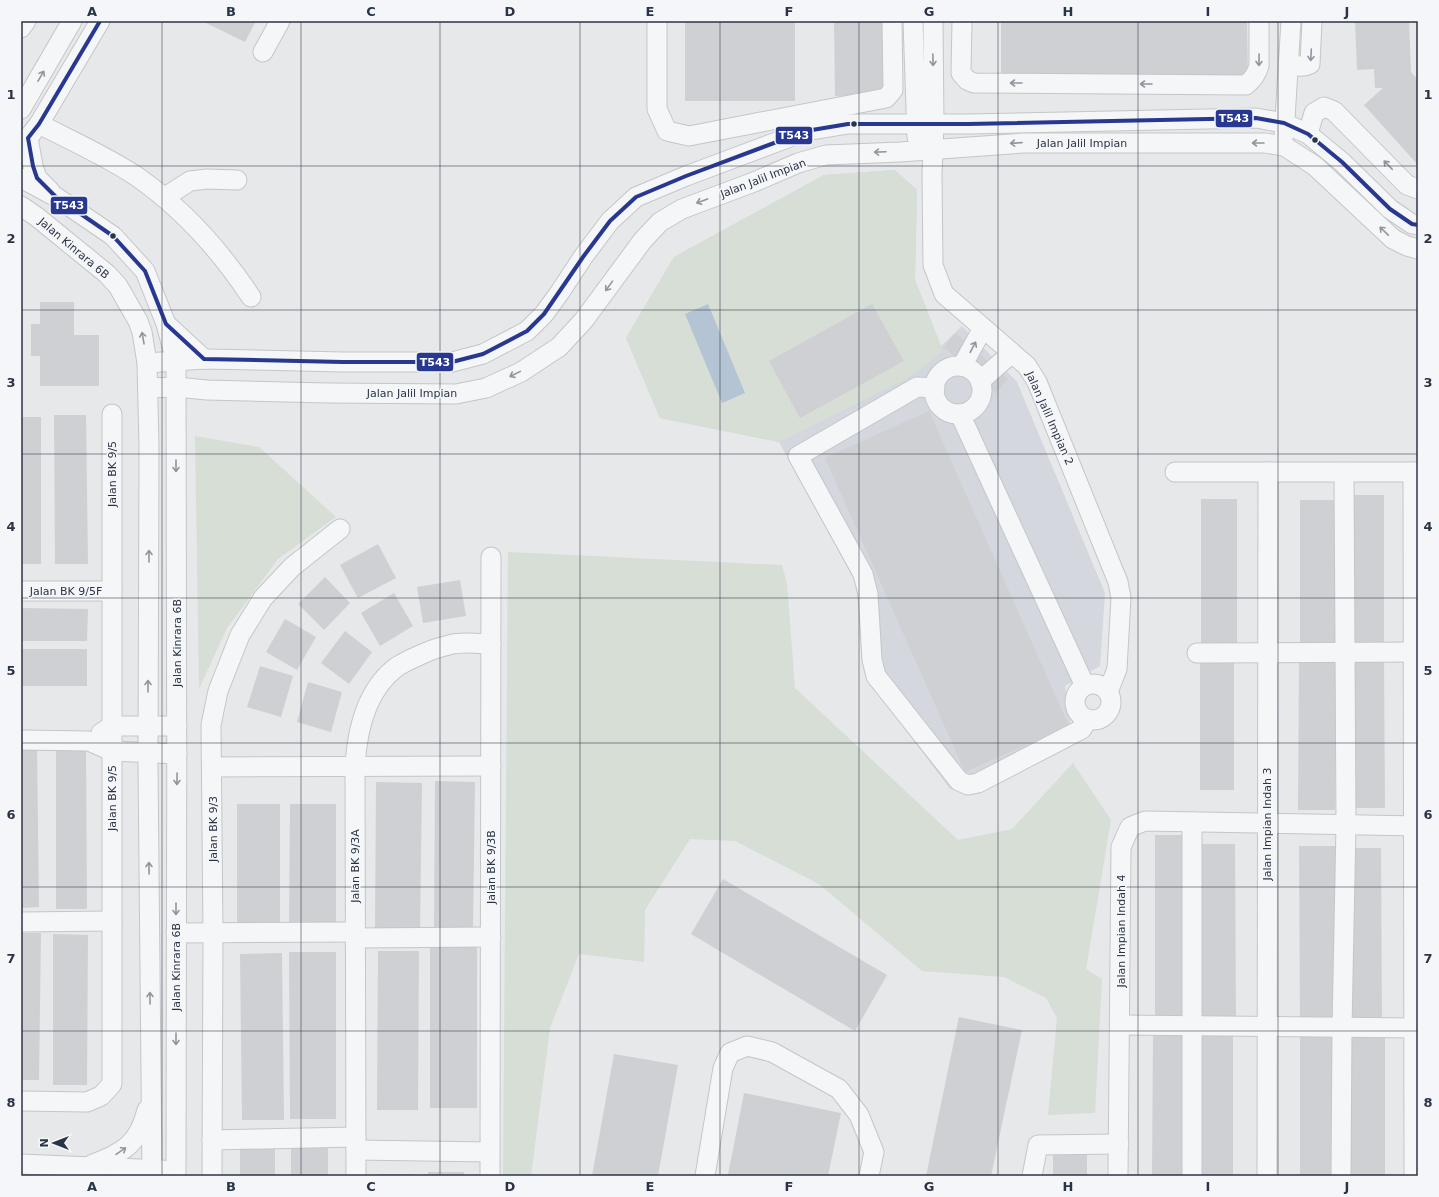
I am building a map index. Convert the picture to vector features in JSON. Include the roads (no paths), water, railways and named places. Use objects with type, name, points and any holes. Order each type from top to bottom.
[{"type":"street","points":[[21,28],[26,21]]},
{"type":"street","points":[[21,109],[72,21]]},
{"type":"street","points":[[56,197],[37,178],[33,166],[29,138],[100,21]]},
{"type":"street","points":[[263,52],[280,21]]},
{"type":"street","points":[[657,21],[657,109],[667,131],[689,136],[886,98],[893,90],[892,21]]},
{"type":"street","points":[[913,21],[915,96],[925,124]]},
{"type":"street","points":[[925,124],[934,92],[933,21]]},
{"type":"street","points":[[962,21],[962,73],[967,80],[974,83],[1246,85],[1253,79],[1259,66],[1259,21]]},
{"type":"street","points":[[1284,146],[1284,123],[1291,21]]},
{"type":"street","points":[[1288,62],[1305,67],[1310,64],[1312,21]]},
{"type":"street","points":[[934,92],[943,104],[968,124]]},
{"type":"street","points":[[889,124],[910,106],[915,96]]},
{"type":"street","points":[[1308,134],[1314,113],[1324,107],[1334,110],[1407,185],[1418,189]]},
{"type":"street","name":"Jalan Jalil Impian","points":[[147,363],[204,359],[343,362],[452,362],[483,354],[527,331],[544,314],[582,257],[610,221],[636,197],[806,131],[848,124],[968,124],[1256,118],[1284,123],[1308,134],[1342,162],[1390,209],[1412,224],[1418,225]]},
{"type":"street","name":"Jalan Jalil Impian 2","points":[[925,124],[917,150],[932,174],[933,265],[944,294],[1027,366],[1037,382],[1118,582],[1121,598],[1117,669],[1108,692]]},
{"type":"street","points":[[29,138],[105,157],[165,197],[210,242],[233,269],[251,297]]},
{"type":"street","name":"Jalan Jalil Impian","points":[[148,388],[176,387],[207,390],[328,394],[456,394],[486,388],[521,372],[559,347],[584,320],[643,240],[660,222],[682,209],[754,182],[798,163],[826,155],[968,147],[1024,142],[1265,144],[1284,146],[1315,166],[1393,239],[1407,246],[1418,249]]},
{"type":"street","points":[[917,150],[924,165],[932,174],[959,152],[968,147]]},
{"type":"street","name":"Jalan Kinrara 6B","points":[[21,178],[56,197],[113,236],[145,271],[166,324],[176,362],[176,1173]]},
{"type":"street","points":[[165,197],[190,181],[207,179],[237,180]]},
{"type":"street","name":"Jalan Kinrara 6B","points":[[21,206],[29,217],[107,274],[118,286],[138,321],[142,332],[147,363],[149,446],[148,752],[152,1173]]},
{"type":"street","points":[[166,324],[204,359]]},
{"type":"street","points":[[962,366],[983,328]]},
{"type":"street","points":[[980,381],[1012,353]]},
{"type":"street","points":[[955,366],[962,366],[970,369],[976,374],[982,388],[981,396],[973,409],[960,414],[951,413],[939,404],[935,388],[941,374],[947,369],[955,366]]},
{"type":"street","points":[[935,388],[916,387],[798,456],[863,574],[868,594],[872,660],[876,676],[959,781],[968,785],[978,783],[1082,730],[1087,720]]},
{"type":"street","points":[[176,427],[194,400],[207,390]]},
{"type":"street","name":"Jalan BK 9/5","points":[[21,1101],[87,1102],[101,1096],[112,1084],[112,414]]},
{"type":"street","points":[[960,414],[1085,686]]},
{"type":"street","points":[[1175,472],[1416,472],[1416,1028],[1414,1176]]},
{"type":"street","name":"Jalan Impian Indah 3","points":[[1267,1176],[1268,472]]},
{"type":"street","points":[[1340,1176],[1346,825],[1344,472]]},
{"type":"street","name":"Jalan BK 9/3","points":[[212,1176],[213,933],[211,725],[218,691],[240,634],[263,598],[292,567],[340,529]]},
{"type":"street","name":"Jalan BK 9/3B","points":[[490,1176],[491,557]]},
{"type":"street","name":"Jalan BK 9/5F","points":[[21,591],[112,591]]},
{"type":"street","name":"Jalan BK 9/3A","points":[[356,1176],[355,766],[356,744],[360,726],[368,703],[381,683],[398,666],[431,650],[450,644],[491,644]]},
{"type":"street","points":[[1196,653],[1416,652]]},
{"type":"street","points":[[1095,684],[1100,685],[1108,692],[1111,703],[1108,714],[1098,720],[1087,720],[1078,712],[1075,700],[1080,689],[1085,686],[1095,684]]},
{"type":"street","points":[[88,741],[112,726],[177,726]]},
{"type":"street","points":[[21,740],[88,741],[112,751],[177,754]]},
{"type":"street","points":[[212,766],[491,766]]},
{"type":"street","name":"Jalan Impian Indah 4","points":[[1118,1176],[1121,847],[1130,827],[1145,821],[1416,826]]},
{"type":"street","points":[[1192,822],[1192,1176]]},
{"type":"street","points":[[21,922],[112,921]]},
{"type":"street","points":[[176,933],[491,937]]},
{"type":"street","points":[[1120,1025],[1416,1028]]},
{"type":"street","points":[[705,1176],[723,1068],[730,1053],[747,1046],[772,1052],[839,1089],[859,1115],[874,1152],[869,1176]]},
{"type":"street","points":[[86,1167],[115,1155],[126,1148],[137,1136],[143,1124],[151,1093]]},
{"type":"street","points":[[212,1140],[356,1143],[490,1152]]},
{"type":"street","points":[[1032,1176],[1038,1145],[1119,1144]]},
{"type":"street","points":[[1044,1145],[1044,1176]]},
{"type":"street","points":[[21,1164],[86,1167],[152,1173],[176,1173]]},
{"type":"water","points":[[708,304],[745,393],[722,403],[685,314]]}]
